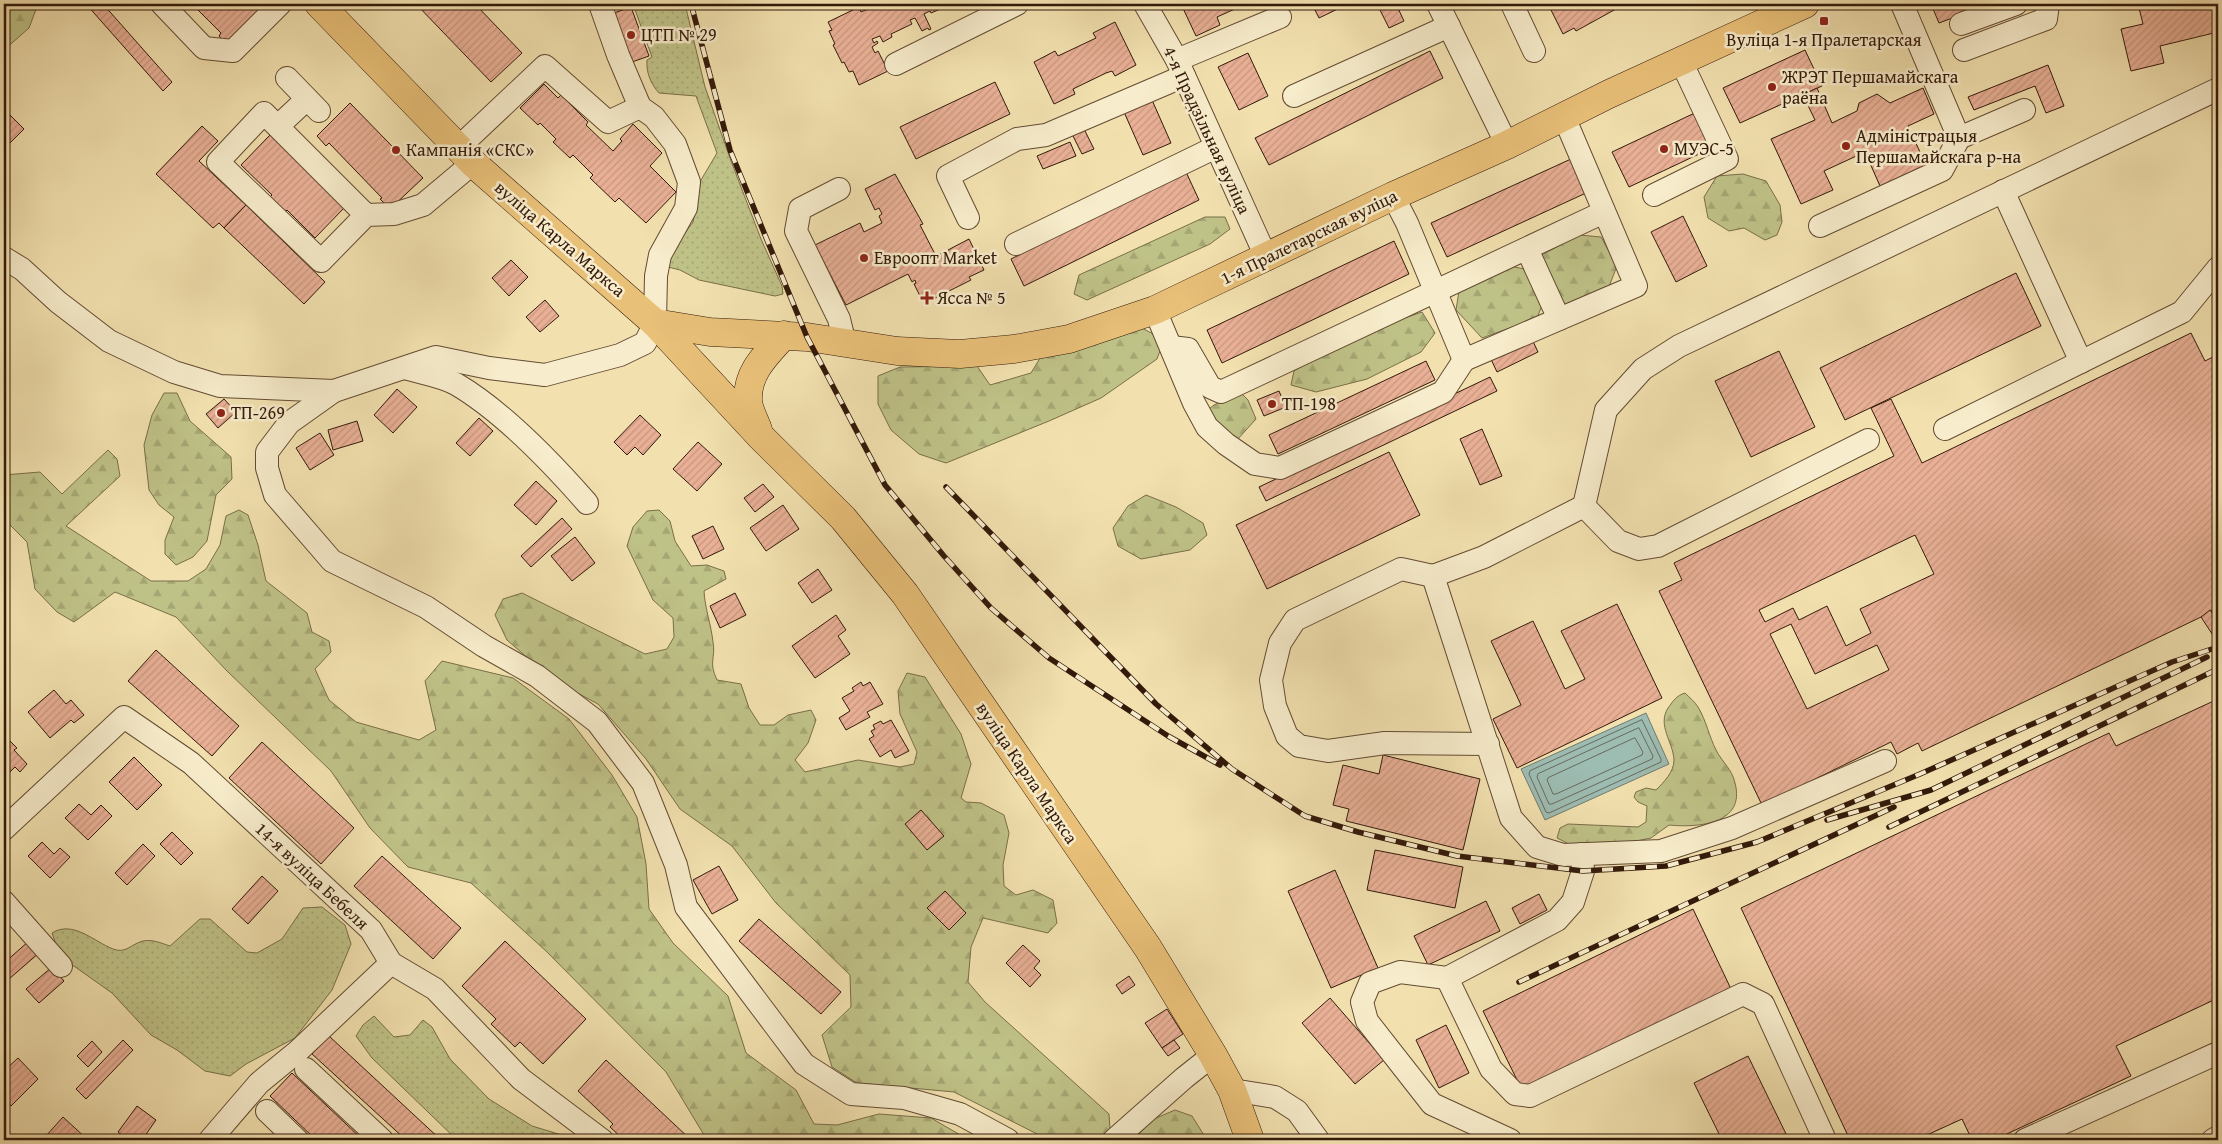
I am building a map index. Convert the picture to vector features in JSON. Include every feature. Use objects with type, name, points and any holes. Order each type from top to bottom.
[{"type":"main road","name":"1-я Пралетарская вуліца","points":[[784,336],[897,351],[960,354],[1014,349],[1069,339],[1155,310],[1267,258],[1393,196],[1507,145],[1681,61],[1766,11],[1806,4]]},
{"type":"main road","name":"вуліца Карла Маркса","points":[[325,6],[466,156],[655,323],[760,436],[843,518],[905,594],[1148,948],[1213,1054],[1232,1090],[1250,1140]]},
{"type":"main road","points":[[655,323],[710,332],[784,336]]},
{"type":"main road","name":"вуліца Карла Маркса","points":[[760,436],[748,401],[751,376],[762,359],[784,336]]},
{"type":"street","points":[[162,4],[204,48],[233,51],[280,4]]},
{"type":"street","points":[[600,4],[618,55],[640,107],[654,117],[676,144],[689,182],[686,208],[660,255],[656,276],[655,323],[645,342],[620,355],[545,375],[489,368],[436,357],[334,390],[289,423],[267,452],[266,468],[275,495],[332,561],[426,607],[484,646],[537,676],[597,722],[643,783],[676,865],[686,907],[804,1064],[852,1094],[904,1098],[960,1114],[1008,1140]]},
{"type":"street","points":[[896,64],[1017,4]]},
{"type":"street","name":"4-я Прадзільная вуліца","points":[[1145,4],[1180,68],[1267,258]]},
{"type":"street","points":[[1512,4],[1534,51]]},
{"type":"street","points":[[1902,4],[1960,138]]},
{"type":"street","points":[[1961,24],[2016,4]]},
{"type":"street","points":[[1964,50],[2046,19],[2048,4]]},
{"type":"street","points":[[1294,96],[1447,11],[1507,145]]},
{"type":"street","points":[[968,218],[948,176],[1017,139],[1046,135],[1280,17]]},
{"type":"street","points":[[1654,195],[1726,159],[1681,61]]},
{"type":"street","points":[[366,214],[321,261],[218,162],[264,113],[366,214],[394,214],[422,205],[545,66],[608,122],[640,107]]},
{"type":"street","points":[[278,126],[313,105],[287,78]]},
{"type":"street","points":[[1584,506],[1606,410],[1643,369],[1678,346],[2218,89]]},
{"type":"street","points":[[1820,226],[1942,170],[1960,138],[2024,110]]},
{"type":"street","points":[[1155,310],[1194,403],[1207,427],[1226,444],[1255,464],[1280,468],[1443,392],[1464,360],[1636,286],[1564,116]]},
{"type":"street","points":[[1016,244],[1216,147]]},
{"type":"street","points":[[839,190],[800,209],[796,231],[839,319],[845,344]]},
{"type":"street","points":[[2003,191],[2081,362]]},
{"type":"street","points":[[1393,196],[1407,223],[1464,360]]},
{"type":"street","points":[[1171,347],[1188,349],[1210,387],[1221,392],[1604,212]]},
{"type":"street","points":[[1527,249],[1559,319]]},
{"type":"street","points":[[4,258],[22,269],[58,302],[109,341],[169,370],[220,386],[334,390]]},
{"type":"street","points":[[1945,429],[2182,312],[2218,268]]},
{"type":"street","points":[[405,368],[455,383],[494,411],[565,478],[587,503]]},
{"type":"street","points":[[1584,506],[1618,541],[1639,549],[1658,546],[1868,440]]},
{"type":"street","points":[[1488,744],[1385,743],[1328,751],[1299,746],[1287,736],[1274,706],[1271,680],[1280,643],[1294,620],[1401,569],[1433,576],[1484,557],[1584,506]]},
{"type":"street","points":[[1433,576],[1511,818],[1536,847],[1563,855],[1661,851],[1732,828],[1885,761]]},
{"type":"street","name":"14-я вуліца Бебеля","points":[[4,829],[124,718],[191,763],[371,930],[391,963],[435,989],[521,1078],[602,1140]]},
{"type":"street","points":[[1510,1140],[1432,1104],[1367,1021],[1362,1002],[1370,983],[1400,972],[1447,978],[1557,920],[1573,902],[1583,871],[1582,854]]},
{"type":"street","points":[[4,902],[61,966]]},
{"type":"street","points":[[210,1140],[259,1083],[298,1051],[391,963]]},
{"type":"street","points":[[1447,978],[1491,1069],[1515,1094],[1530,1096],[1743,994],[1763,1004],[1824,1140]]},
{"type":"street","points":[[2025,1140],[2218,1052]]},
{"type":"street","points":[[1114,1140],[1213,1054]]},
{"type":"street","points":[[306,1069],[382,1140]]},
{"type":"street","points":[[1232,1090],[1275,1097],[1297,1111],[1318,1140]]},
{"type":"street","points":[[266,1111],[297,1140]]},
{"type":"street","points":[[2213,1140],[2218,1137]]},
{"type":"green space","points":[[4,4],[38,4],[29,28],[4,50]]},
{"type":"green space","points":[[633,4],[685,4],[705,87],[761,239],[782,286],[783,294],[775,296],[699,280],[680,270],[668,267],[664,262],[693,222],[701,180],[717,153],[696,96],[659,93],[651,82],[647,69],[647,60],[652,57]]},
{"type":"green space","points":[[1743,174],[1766,181],[1780,205],[1782,222],[1777,235],[1765,240],[1744,228],[1729,231],[1708,218],[1704,197],[1717,176]]},
{"type":"green space","points":[[1205,217],[1225,217],[1230,229],[1210,244],[1087,300],[1074,294],[1079,275]]},
{"type":"green space","points":[[1579,235],[1601,237],[1617,266],[1608,289],[1565,306],[1540,256]]},
{"type":"green space","points":[[1510,266],[1529,270],[1543,303],[1537,318],[1482,338],[1456,310],[1459,291]]},
{"type":"green space","points":[[1422,312],[1435,333],[1421,352],[1367,379],[1316,392],[1291,385],[1294,371],[1353,336]]},
{"type":"green space","points":[[1142,328],[1164,340],[1157,359],[1101,398],[946,463],[919,454],[891,430],[878,404],[878,376],[900,367],[977,366],[990,385],[1031,373],[1042,355]]},
{"type":"green space","points":[[164,393],[177,393],[190,421],[231,457],[232,479],[216,495],[207,541],[193,557],[176,565],[165,554],[165,540],[174,517],[159,505],[149,490],[144,445],[152,415]]},
{"type":"green space","points":[[1241,393],[1248,400],[1256,419],[1236,441],[1205,412],[1214,405]]},
{"type":"green space","points":[[108,450],[117,459],[120,476],[66,526],[151,581],[188,581],[206,569],[220,545],[226,516],[239,510],[248,515],[258,545],[266,581],[307,613],[312,632],[329,641],[331,652],[315,669],[329,700],[356,722],[419,740],[436,730],[425,681],[442,661],[513,678],[569,719],[612,775],[637,817],[646,864],[649,909],[673,943],[728,996],[746,1053],[796,1090],[814,1124],[837,1125],[879,1114],[931,1118],[969,1140],[707,1140],[666,1072],[546,951],[471,883],[408,867],[370,828],[331,771],[227,671],[176,617],[115,592],[74,622],[57,612],[35,589],[27,542],[4,519],[4,475],[40,472],[62,494]]},
{"type":"green space","points":[[1146,495],[1176,507],[1203,523],[1207,535],[1190,550],[1141,559],[1118,546],[1113,528],[1128,506]]},
{"type":"green space","points":[[659,510],[670,521],[675,541],[691,566],[707,565],[724,571],[726,579],[704,591],[714,648],[713,668],[717,680],[741,684],[749,708],[760,725],[774,725],[788,715],[811,710],[816,720],[808,743],[795,760],[805,772],[858,760],[900,767],[914,764],[917,752],[900,714],[898,691],[907,673],[925,677],[961,734],[971,764],[961,798],[966,802],[981,803],[1004,815],[1009,833],[1003,865],[1004,886],[1016,895],[1033,890],[1053,900],[1057,923],[1048,933],[983,918],[971,947],[968,982],[985,1002],[1109,1114],[1110,1130],[1095,1140],[1049,1140],[954,1092],[857,1083],[832,1067],[822,1035],[851,1007],[850,975],[776,903],[732,846],[680,809],[646,759],[598,704],[553,680],[507,640],[495,615],[503,599],[522,593],[645,654],[667,649],[674,637],[673,618],[653,600],[627,546],[633,527],[647,511]]},
{"type":"green space","points":[[1685,693],[1698,707],[1716,750],[1734,778],[1737,797],[1727,815],[1706,824],[1669,825],[1651,838],[1613,846],[1575,847],[1557,838],[1560,828],[1568,824],[1638,827],[1646,822],[1647,806],[1638,802],[1634,797],[1636,792],[1646,788],[1656,790],[1670,773],[1674,760],[1665,727],[1665,715],[1675,699]]},
{"type":"green space","points":[[322,907],[345,925],[351,944],[332,990],[295,1038],[246,1064],[230,1076],[205,1071],[177,1050],[151,1035],[112,993],[71,964],[58,950],[52,933],[60,930],[75,930],[118,950],[146,941],[170,946],[200,919],[210,919],[247,952],[257,953],[282,939],[303,908]]},
{"type":"green space","points":[[374,1016],[394,1037],[410,1035],[423,1020],[432,1027],[450,1059],[489,1099],[532,1126],[565,1136],[565,1140],[457,1140],[372,1058],[356,1036],[363,1025]]},
{"type":"green space","points":[[1175,1110],[1192,1116],[1207,1140],[1133,1140],[1154,1119]]},
{"type":"water","points":[[1646,713],[1669,764],[1545,820],[1521,769]]},
{"type":"building","points":[[86,4],[103,4],[172,82],[163,91]]},
{"type":"building","points":[[192,4],[253,4],[261,12],[227,45],[219,36],[221,33]]},
{"type":"building","points":[[416,4],[475,4],[522,53],[491,82]]},
{"type":"building","points":[[879,4],[952,4],[924,14],[931,29],[929,30],[928,28],[922,31],[915,18],[910,20],[912,24],[891,34],[892,37],[883,42],[880,36],[872,39],[874,43],[877,41],[878,43],[872,47],[875,53],[878,51],[888,71],[859,85],[853,71],[849,72],[844,62],[842,63],[833,45],[835,44],[829,31],[832,30],[828,22],[859,7],[861,12]]},
{"type":"building","points":[[1181,4],[1246,4],[1217,17],[1220,25],[1196,36]]},
{"type":"building","points":[[1323,4],[1348,4],[1319,18],[1314,8]]},
{"type":"building","points":[[1377,4],[1396,4],[1404,21],[1389,28]]},
{"type":"building","points":[[1548,4],[1625,4],[1576,31],[1574,28],[1563,34]]},
{"type":"building","points":[[1931,4],[1990,4],[1939,23]]},
{"type":"building","points":[[2138,4],[2218,4],[2218,32],[2160,46],[2164,63],[2131,71],[2121,29],[2143,24]]},
{"type":"building","name":"ЦТП № 29","points":[[631,7],[649,56],[632,62],[614,13]]},
{"type":"building","points":[[1115,22],[1136,65],[1115,76],[1112,71],[1106,73],[1073,89],[1075,94],[1054,104],[1034,62],[1055,51],[1058,56],[1096,38],[1093,33]]},
{"type":"building","name":"ЖРЭТ Першамайскага раёна","points":[[1805,50],[1822,86],[1740,123],[1723,88]]},
{"type":"building","points":[[1430,51],[1443,78],[1269,165],[1255,138]]},
{"type":"building","points":[[1248,53],[1268,96],[1239,110],[1218,67]]},
{"type":"building","points":[[2048,65],[2064,106],[2046,113],[2035,86],[1974,110],[1968,97]]},
{"type":"building","points":[[995,82],[1010,114],[916,159],[900,127]]},
{"type":"building","points":[[544,84],[558,98],[561,95],[588,122],[586,125],[613,151],[622,141],[620,139],[633,124],[662,153],[650,166],[676,192],[646,223],[619,198],[615,202],[590,178],[593,175],[573,155],[570,158],[553,142],[556,139],[540,123],[538,125],[520,108]]},
{"type":"building","name":"Адміністрацыя Першамайскага р-на","points":[[1817,88],[1832,123],[1857,111],[1859,103],[1877,94],[1890,103],[1923,88],[1934,114],[1908,126],[1926,165],[1880,186],[1865,152],[1824,171],[1833,190],[1801,204],[1771,139],[1815,120],[1803,95]]},
{"type":"building","points":[[1152,100],[1171,143],[1143,155],[1124,112]]},
{"type":"building","points":[[350,103],[423,178],[390,209],[380,199],[382,198],[329,143],[326,146],[317,136]]},
{"type":"building","name":"МУЭС-5","points":[[1699,111],[1716,146],[1629,187],[1612,152]]},
{"type":"building","points":[[7,112],[24,129],[9,144],[4,139],[4,116]]},
{"type":"building","points":[[202,126],[218,141],[199,161],[246,205],[224,228],[219,223],[213,228],[156,174]]},
{"type":"building","points":[[1084,129],[1094,149],[1082,154],[1072,134]]},
{"type":"building","points":[[270,135],[344,208],[315,238],[287,210],[282,215],[267,200],[272,195],[241,165]]},
{"type":"building","points":[[1070,142],[1076,156],[1043,169],[1037,156]]},
{"type":"building","points":[[1571,159],[1586,193],[1447,257],[1431,223]]},
{"type":"building","points":[[1186,172],[1199,200],[1024,286],[1011,259]]},
{"type":"building","points":[[895,174],[923,224],[920,225],[936,256],[942,253],[944,256],[949,254],[948,250],[969,239],[984,270],[969,277],[971,280],[933,299],[931,295],[922,300],[914,284],[916,283],[915,280],[912,282],[908,274],[846,305],[815,245],[860,223],[864,232],[882,223],[879,216],[882,214],[879,208],[875,210],[865,189]]},
{"type":"building","points":[[246,205],[325,282],[304,304],[224,228]]},
{"type":"building","points":[[1683,216],[1707,266],[1676,282],[1651,232]]},
{"type":"building","points":[[1394,241],[1409,274],[1222,363],[1207,330]]},
{"type":"building","points":[[511,260],[528,277],[509,296],[492,278]]},
{"type":"building","points":[[2016,273],[2041,326],[1845,420],[1820,368]]},
{"type":"building","points":[[545,300],[559,316],[540,332],[526,317]]},
{"type":"building","points":[[2191,333],[2205,361],[2215,356],[2218,363],[2218,607],[2201,617],[1922,751],[1918,743],[1897,754],[1891,742],[1762,805],[1659,591],[1682,580],[1674,563],[1894,456],[1871,408],[1891,399],[1922,463]],"holes":[[[1915,535],[1934,574],[1860,609],[1871,633],[1846,646],[1827,606],[1799,620],[1793,608],[1765,622],[1759,610]],[[1791,624],[1815,674],[1877,645],[1889,670],[1807,709],[1770,634]]]},
{"type":"building","points":[[1530,335],[1538,352],[1497,372],[1489,355]]},
{"type":"building","points":[[1779,351],[1815,427],[1751,457],[1715,381]]},
{"type":"building","points":[[1426,361],[1435,380],[1278,454],[1269,435]]},
{"type":"building","points":[[1490,377],[1497,391],[1266,501],[1259,487]]},
{"type":"building","points":[[397,389],[417,407],[393,433],[374,415]]},
{"type":"building","name":"ТП-198","points":[[1279,391],[1286,407],[1264,416],[1257,400]]},
{"type":"building","name":"ТП-269","points":[[224,399],[236,412],[218,428],[206,414]]},
{"type":"building","points":[[640,415],[661,435],[643,455],[635,447],[627,455],[614,442]]},
{"type":"building","points":[[479,418],[493,431],[470,456],[456,443]]},
{"type":"building","points":[[357,421],[363,441],[333,450],[328,430]]},
{"type":"building","points":[[1482,429],[1502,476],[1480,485],[1460,439]]},
{"type":"building","points":[[320,433],[334,455],[310,470],[296,448]]},
{"type":"building","points":[[698,442],[722,464],[697,491],[673,469]]},
{"type":"building","points":[[1389,452],[1420,515],[1267,589],[1236,525]]},
{"type":"building","points":[[536,481],[557,501],[536,525],[514,505]]},
{"type":"building","points":[[763,484],[774,497],[755,512],[744,498]]},
{"type":"building","points":[[783,505],[799,529],[766,551],[750,528]]},
{"type":"building","points":[[562,518],[572,529],[531,567],[521,556]]},
{"type":"building","points":[[713,526],[724,549],[703,559],[692,536]]},
{"type":"building","points":[[575,537],[595,563],[572,581],[551,556]]},
{"type":"building","points":[[818,569],[832,590],[812,603],[798,583]]},
{"type":"building","points":[[735,593],[746,615],[720,628],[710,606]]},
{"type":"building","points":[[1617,604],[1662,698],[1517,768],[1493,719],[1521,705],[1491,641],[1533,621],[1565,689],[1585,679],[1561,631]]},
{"type":"building","points":[[2210,610],[2218,622],[2218,643],[2201,617]]},
{"type":"building","points":[[836,615],[846,630],[838,636],[850,654],[815,678],[792,646]]},
{"type":"building","points":[[156,650],[239,726],[212,756],[128,681]]},
{"type":"building","points":[[861,682],[863,686],[870,682],[883,704],[867,712],[870,717],[846,730],[839,718],[850,711],[842,698],[854,691],[852,688]]},
{"type":"building","points":[[54,690],[66,704],[71,700],[84,715],[74,723],[71,720],[50,738],[28,712]]},
{"type":"building","points":[[2218,699],[2218,998],[2116,1046],[2131,1076],[1994,1140],[1972,1140],[1962,1119],[1916,1140],[1850,1140],[1741,908],[2109,733],[2116,746]]},
{"type":"building","points":[[891,720],[909,751],[895,758],[891,750],[880,757],[869,739],[874,736],[871,731],[875,729],[873,725],[881,721],[883,724]]},
{"type":"building","points":[[9,740],[17,748],[14,750],[27,764],[20,772],[15,767],[10,772],[4,766],[4,741],[6,743]]},
{"type":"building","points":[[262,742],[354,828],[321,864],[229,778]]},
{"type":"building","points":[[1383,755],[1480,779],[1463,850],[1346,821],[1349,809],[1333,805],[1343,765],[1379,774]]},
{"type":"building","points":[[134,757],[162,785],[137,810],[109,782]]},
{"type":"building","points":[[79,804],[91,815],[101,805],[112,816],[88,840],[65,818]]},
{"type":"building","points":[[921,810],[944,836],[927,850],[905,824]]},
{"type":"building","points":[[172,832],[193,853],[181,865],[160,844]]},
{"type":"building","points":[[42,842],[54,854],[60,848],[70,857],[50,878],[28,856]]},
{"type":"building","points":[[143,844],[155,856],[127,885],[115,873]]},
{"type":"building","points":[[1375,850],[1463,867],[1455,908],[1367,890]]},
{"type":"building","points":[[382,856],[461,928],[433,959],[354,886]]},
{"type":"building","points":[[719,866],[738,900],[712,914],[693,880]]},
{"type":"building","points":[[1335,870],[1378,968],[1331,988],[1288,891]]},
{"type":"building","points":[[262,876],[278,891],[248,924],[232,909]]},
{"type":"building","points":[[945,891],[966,913],[949,930],[927,908]]},
{"type":"building","points":[[1539,894],[1547,910],[1520,924],[1512,908]]},
{"type":"building","points":[[1486,901],[1500,931],[1428,965],[1414,936]]},
{"type":"building","points":[[1693,909],[1731,989],[1522,1090],[1483,1011]]},
{"type":"building","points":[[759,919],[841,992],[821,1014],[739,941]]},
{"type":"building","points":[[29,941],[39,953],[9,979],[4,973],[4,963]]},
{"type":"building","points":[[505,941],[586,1019],[543,1064],[520,1042],[515,1047],[491,1024],[496,1019],[462,986]]},
{"type":"building","points":[[1023,945],[1040,961],[1034,968],[1041,975],[1030,987],[1006,963]]},
{"type":"building","points":[[52,967],[64,981],[39,1003],[26,989]]},
{"type":"building","points":[[1129,976],[1135,985],[1122,994],[1116,985]]},
{"type":"building","points":[[1330,998],[1384,1060],[1355,1084],[1302,1023]]},
{"type":"building","points":[[1167,1009],[1183,1034],[1162,1048],[1145,1023]]},
{"type":"building","points":[[1446,1025],[1469,1073],[1439,1088],[1416,1040]]},
{"type":"building","points":[[329,1036],[441,1140],[406,1140],[312,1054]]},
{"type":"building","points":[[123,1040],[133,1050],[86,1099],[76,1089]]},
{"type":"building","points":[[1174,1040],[1180,1048],[1168,1056],[1162,1048]]},
{"type":"building","points":[[92,1041],[102,1052],[88,1067],[77,1056]]},
{"type":"building","points":[[1748,1056],[1789,1140],[1722,1140],[1694,1083]]},
{"type":"building","points":[[18,1058],[38,1079],[11,1106],[4,1098],[4,1071]]},
{"type":"building","points":[[606,1060],[691,1140],[631,1140],[626,1136],[623,1139],[610,1127],[613,1124],[578,1091]]},
{"type":"building","points":[[292,1073],[363,1140],[316,1140],[270,1096]]},
{"type":"building","points":[[137,1106],[156,1120],[142,1140],[128,1140],[118,1132]]},
{"type":"building","points":[[63,1117],[88,1140],[49,1140],[45,1137]]},
{"type":"railway","points":[[691,4],[730,150],[807,337],[885,485],[944,556],[991,608],[1049,658],[1168,736],[1220,765]]},
{"type":"railway","points":[[946,487],[1156,704],[1232,769],[1305,816],[1358,832],[1457,856],[1583,871],[1666,866],[1757,842],[1920,774],[2172,662],[2218,647]]},
{"type":"railway","points":[[1827,820],[1931,790],[2207,657]]},
{"type":"railway","points":[[1889,827],[2218,669]]},
{"type":"railway","points":[[1519,982],[1894,807]]},
{"type":"place","name":"Вуліца 1-я Пралетарская","points":[[1824,21]]},
{"type":"place","name":"ЦТП № 29","points":[[631,35]]},
{"type":"place","name":"ЖРЭТ Першамайскага раёна","points":[[1772,87]]},
{"type":"place","name":"Адміністрацыя Першамайскага р-на","points":[[1846,146]]},
{"type":"place","name":"МУЭС-5","points":[[1664,149]]},
{"type":"place","name":"Кампанія «СКС»","points":[[396,150]]},
{"type":"place","name":"Евроопт Market","points":[[864,258]]},
{"type":"place","name":"Ясса № 5","points":[[927,298]]},
{"type":"place","name":"ТП-198","points":[[1272,404]]},
{"type":"place","name":"ТП-269","points":[[221,413]]}]
